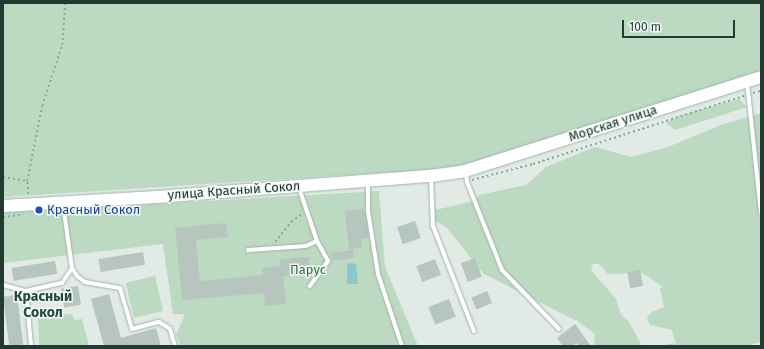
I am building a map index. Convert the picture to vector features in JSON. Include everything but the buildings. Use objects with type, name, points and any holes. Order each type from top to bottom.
[{"type":"street","name":"Морская улица","points":[[466,171],[761,77]]},
{"type":"street","name":"улица Красный Сокол","points":[[3,206],[431,176],[466,171]]},
{"type":"lane","points":[[747,82],[761,212]]},
{"type":"lane","points":[[466,171],[467,182],[502,270],[559,329]]},
{"type":"lane","points":[[431,176],[433,226],[474,331]]},
{"type":"lane","points":[[368,180],[368,211],[378,274],[402,346]]},
{"type":"lane","points":[[298,186],[317,241],[328,261],[310,286]]},
{"type":"lane","points":[[63,202],[72,268],[85,282],[120,288],[132,329],[160,322],[170,329],[175,346]]},
{"type":"lane","points":[[248,250],[306,246],[317,241]]},
{"type":"lane","points":[[3,285],[26,291],[62,283],[72,268]]},
{"type":"lane","points":[[26,291],[32,345]]},
{"type":"path","points":[[29,204],[27,181],[42,106],[62,45],[65,3]]},
{"type":"path","points":[[3,177],[27,181]]},
{"type":"path","points":[[274,248],[275,239],[306,210]]},
{"type":"green space","points":[[3,3],[761,3],[761,73],[458,168],[3,197]]},
{"type":"green space","points":[[739,99],[747,107],[675,130],[666,123],[678,116]]},
{"type":"green space","points":[[761,113],[761,342],[752,344],[753,346],[676,346],[672,330],[650,325],[647,318],[652,312],[664,307],[660,288],[663,287],[643,273],[608,274],[599,264],[593,264],[591,270],[616,299],[621,315],[629,322],[642,346],[594,346],[595,334],[579,322],[484,274],[446,227],[435,221],[435,210],[474,201],[479,195],[526,185],[546,167],[595,147],[631,157],[668,147],[721,125]]},
{"type":"green space","name":"Парус","points":[[379,191],[385,267],[418,346],[181,346],[176,335],[185,314],[173,314],[163,244],[3,263],[3,213]]},
{"type":"green space","points":[[155,276],[163,311],[134,318],[126,283]]},
{"type":"green space","points":[[72,314],[75,320],[82,319],[89,346],[39,346],[38,317]]},
{"type":"green space","points":[[673,343],[676,346],[662,346]]},
{"type":"water","points":[[347,263],[356,264],[358,284],[347,284]]},
{"type":"place","name":"Красный Сокол","points":[[39,210]]},
{"type":"district","name":"Красный Сокол","points":[[43,306]]}]
